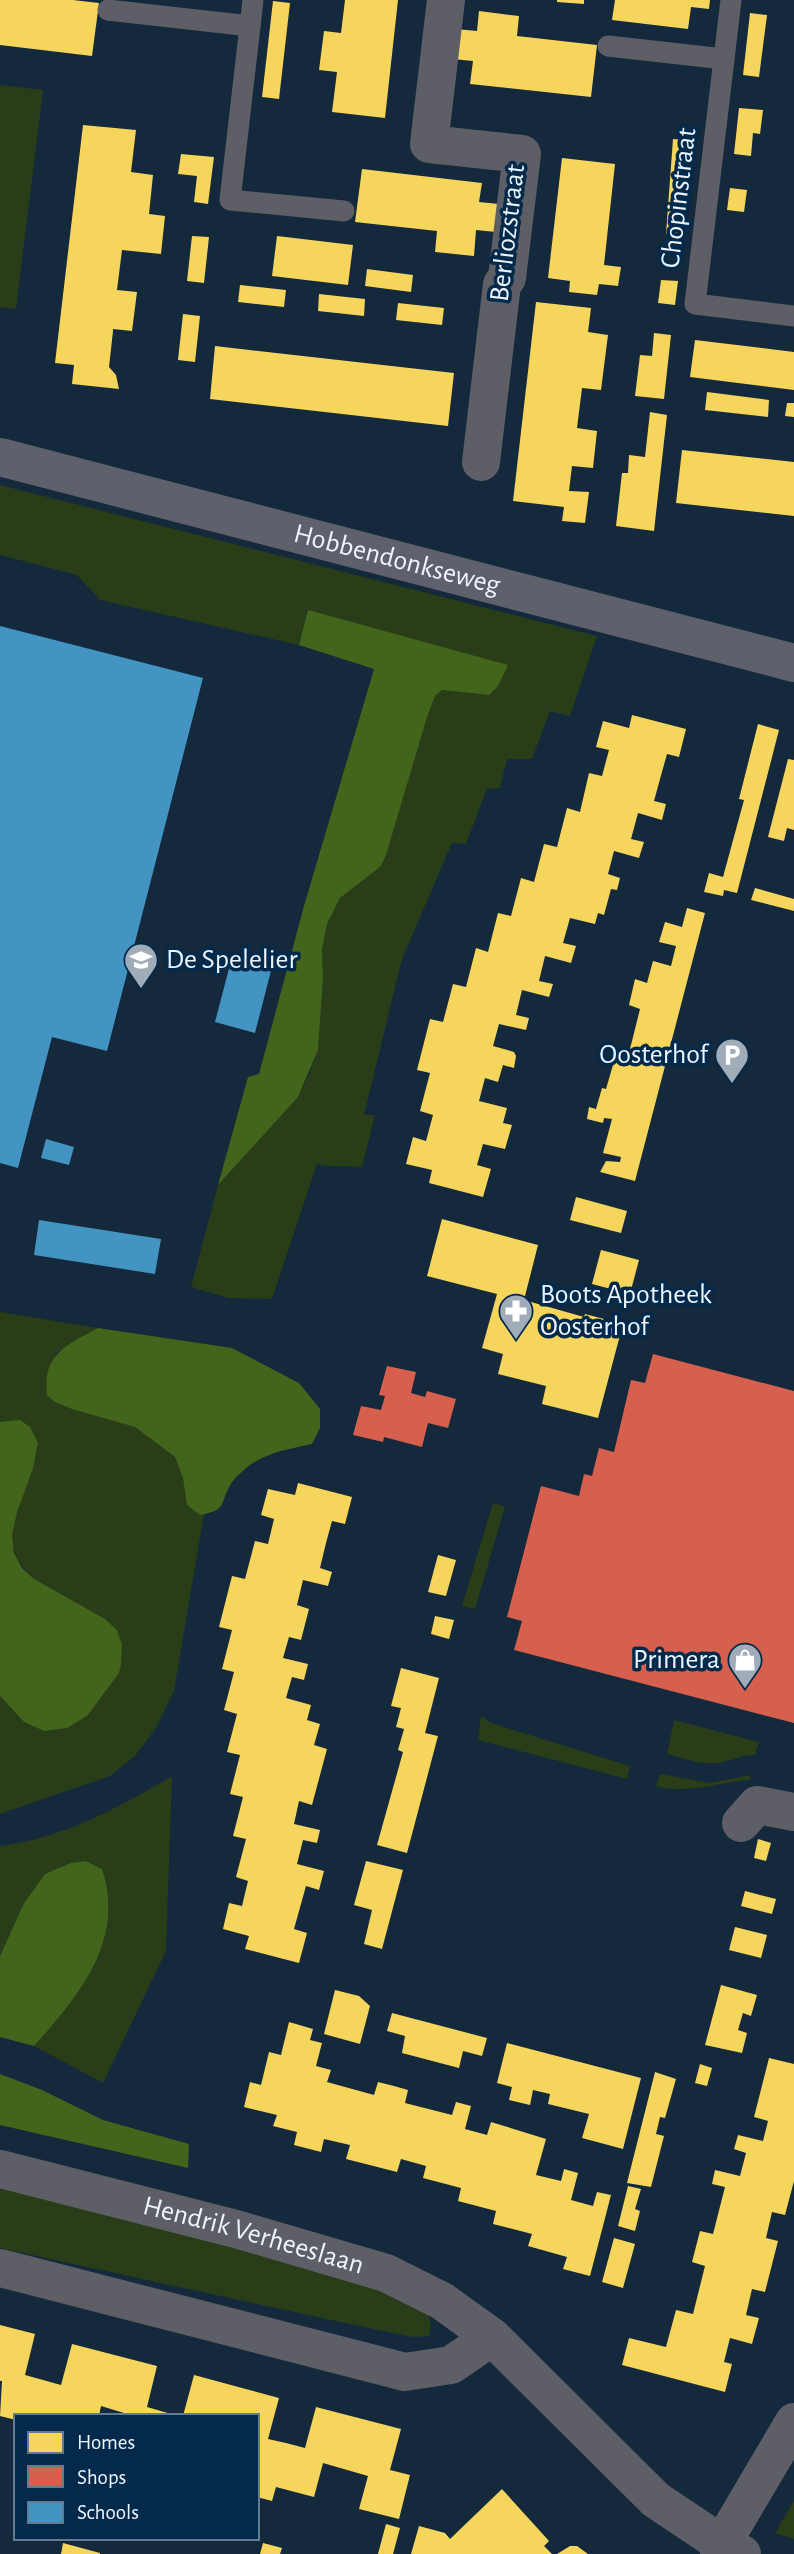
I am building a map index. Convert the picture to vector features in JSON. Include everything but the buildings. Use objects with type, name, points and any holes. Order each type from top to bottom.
[{"type":"street","name":"Berliozstraat","points":[[446,0],[429,144],[522,154],[507,278],[502,284],[481,462]]},
{"type":"street","name":"Hobbendonkseweg","points":[[0,457],[794,663]]},
{"type":"street","points":[[741,1823],[757,1805],[794,1812]]},
{"type":"street","name":"Hendrik Verheeslaan","points":[[0,2169],[236,2230],[386,2273],[442,2301],[492,2337],[656,2500],[728,2551]]},
{"type":"street","points":[[0,2268],[405,2372],[451,2365],[492,2337]]},
{"type":"street","points":[[728,2551],[794,2422]]},
{"type":"lane","points":[[253,0],[230,200],[344,211]]},
{"type":"lane","name":"Chopinstraat","points":[[731,0],[695,304],[794,316]]},
{"type":"lane","points":[[108,10],[250,26]]},
{"type":"lane","points":[[608,46],[724,59]]},
{"type":"green space","points":[[0,85],[43,90],[16,309],[0,307]]},
{"type":"green space","points":[[0,485],[597,636],[570,716],[550,711],[532,759],[507,759],[500,788],[487,789],[466,844],[452,843],[402,959],[364,1115],[375,1115],[362,1167],[317,1164],[272,1299],[228,1298],[191,1287],[218,1185],[298,1097],[309,1074],[318,1050],[323,978],[322,950],[327,924],[340,898],[359,882],[435,696],[441,690],[489,695],[308,610],[299,645],[100,600],[77,575],[0,555]]},
{"type":"green space","points":[[308,610],[508,665],[498,686],[489,695],[442,690],[435,696],[381,866],[340,898],[327,924],[322,950],[323,978],[318,1050],[298,1097],[218,1185],[248,1077],[259,1074],[304,906],[374,669],[299,645]]},
{"type":"green space","points":[[0,1312],[98,1328],[55,1354],[108,1418],[135,1427],[175,1457],[183,1478],[188,1505],[204,1514],[174,1691],[156,1728],[135,1756],[110,1776],[0,1814],[0,1696],[24,1722],[44,1731],[121,1664],[121,1656],[120,1640],[113,1626],[53,1592],[29,1574],[14,1550],[14,1518],[33,1469],[38,1443],[20,1421],[0,1422]]},
{"type":"green space","points":[[98,1328],[232,1348],[299,1383],[320,1409],[320,1428],[312,1444],[277,1452],[246,1468],[232,1482],[220,1508],[200,1515],[187,1505],[183,1478],[175,1457],[135,1427],[72,1409],[55,1402],[47,1395],[48,1370],[59,1352]]},
{"type":"green space","points":[[20,1420],[30,1427],[38,1443],[33,1469],[17,1512],[12,1535],[14,1553],[22,1568],[34,1579],[105,1619],[117,1630],[122,1645],[119,1673],[87,1716],[67,1728],[44,1731],[24,1722],[0,1696],[0,1422]]},
{"type":"green space","points":[[493,1503],[505,1507],[475,1609],[462,1606]]},
{"type":"green space","points":[[481,1716],[491,1723],[630,1766],[627,1779],[478,1740]]},
{"type":"green space","points":[[674,1720],[759,1742],[755,1755],[711,1763],[667,1754]]},
{"type":"green space","points":[[660,1774],[710,1783],[751,1775],[749,1780],[679,1789],[656,1786]]},
{"type":"green space","points":[[172,1776],[166,1951],[103,2083],[34,2046],[85,1982],[102,1946],[109,1906],[102,1869],[86,1861],[71,1863],[23,1905],[0,1956],[0,1846],[68,1829],[110,1810]]},
{"type":"green space","points":[[86,1861],[102,1869],[108,1895],[108,1920],[94,1965],[82,1987],[34,2046],[0,2037],[0,1956],[23,1905],[45,1874],[71,1863]]},
{"type":"green space","points":[[0,2074],[42,2090],[103,2120],[189,2144],[188,2168],[0,2125]]},
{"type":"green space","points":[[0,2189],[77,2203],[362,2276],[428,2312],[431,2326],[429,2336],[413,2337],[0,2248]]},
{"type":"green space","points":[[794,2501],[794,2539],[775,2533]]},
{"type":"place","name":"De Spelelier","points":[[141,990]]},
{"type":"place","name":"Oosterhof","points":[[732,1085]]},
{"type":"place","name":"Boots Apotheek Oosterhof","points":[[516,1341]]},
{"type":"place","name":"Primera","points":[[745,1690]]}]
